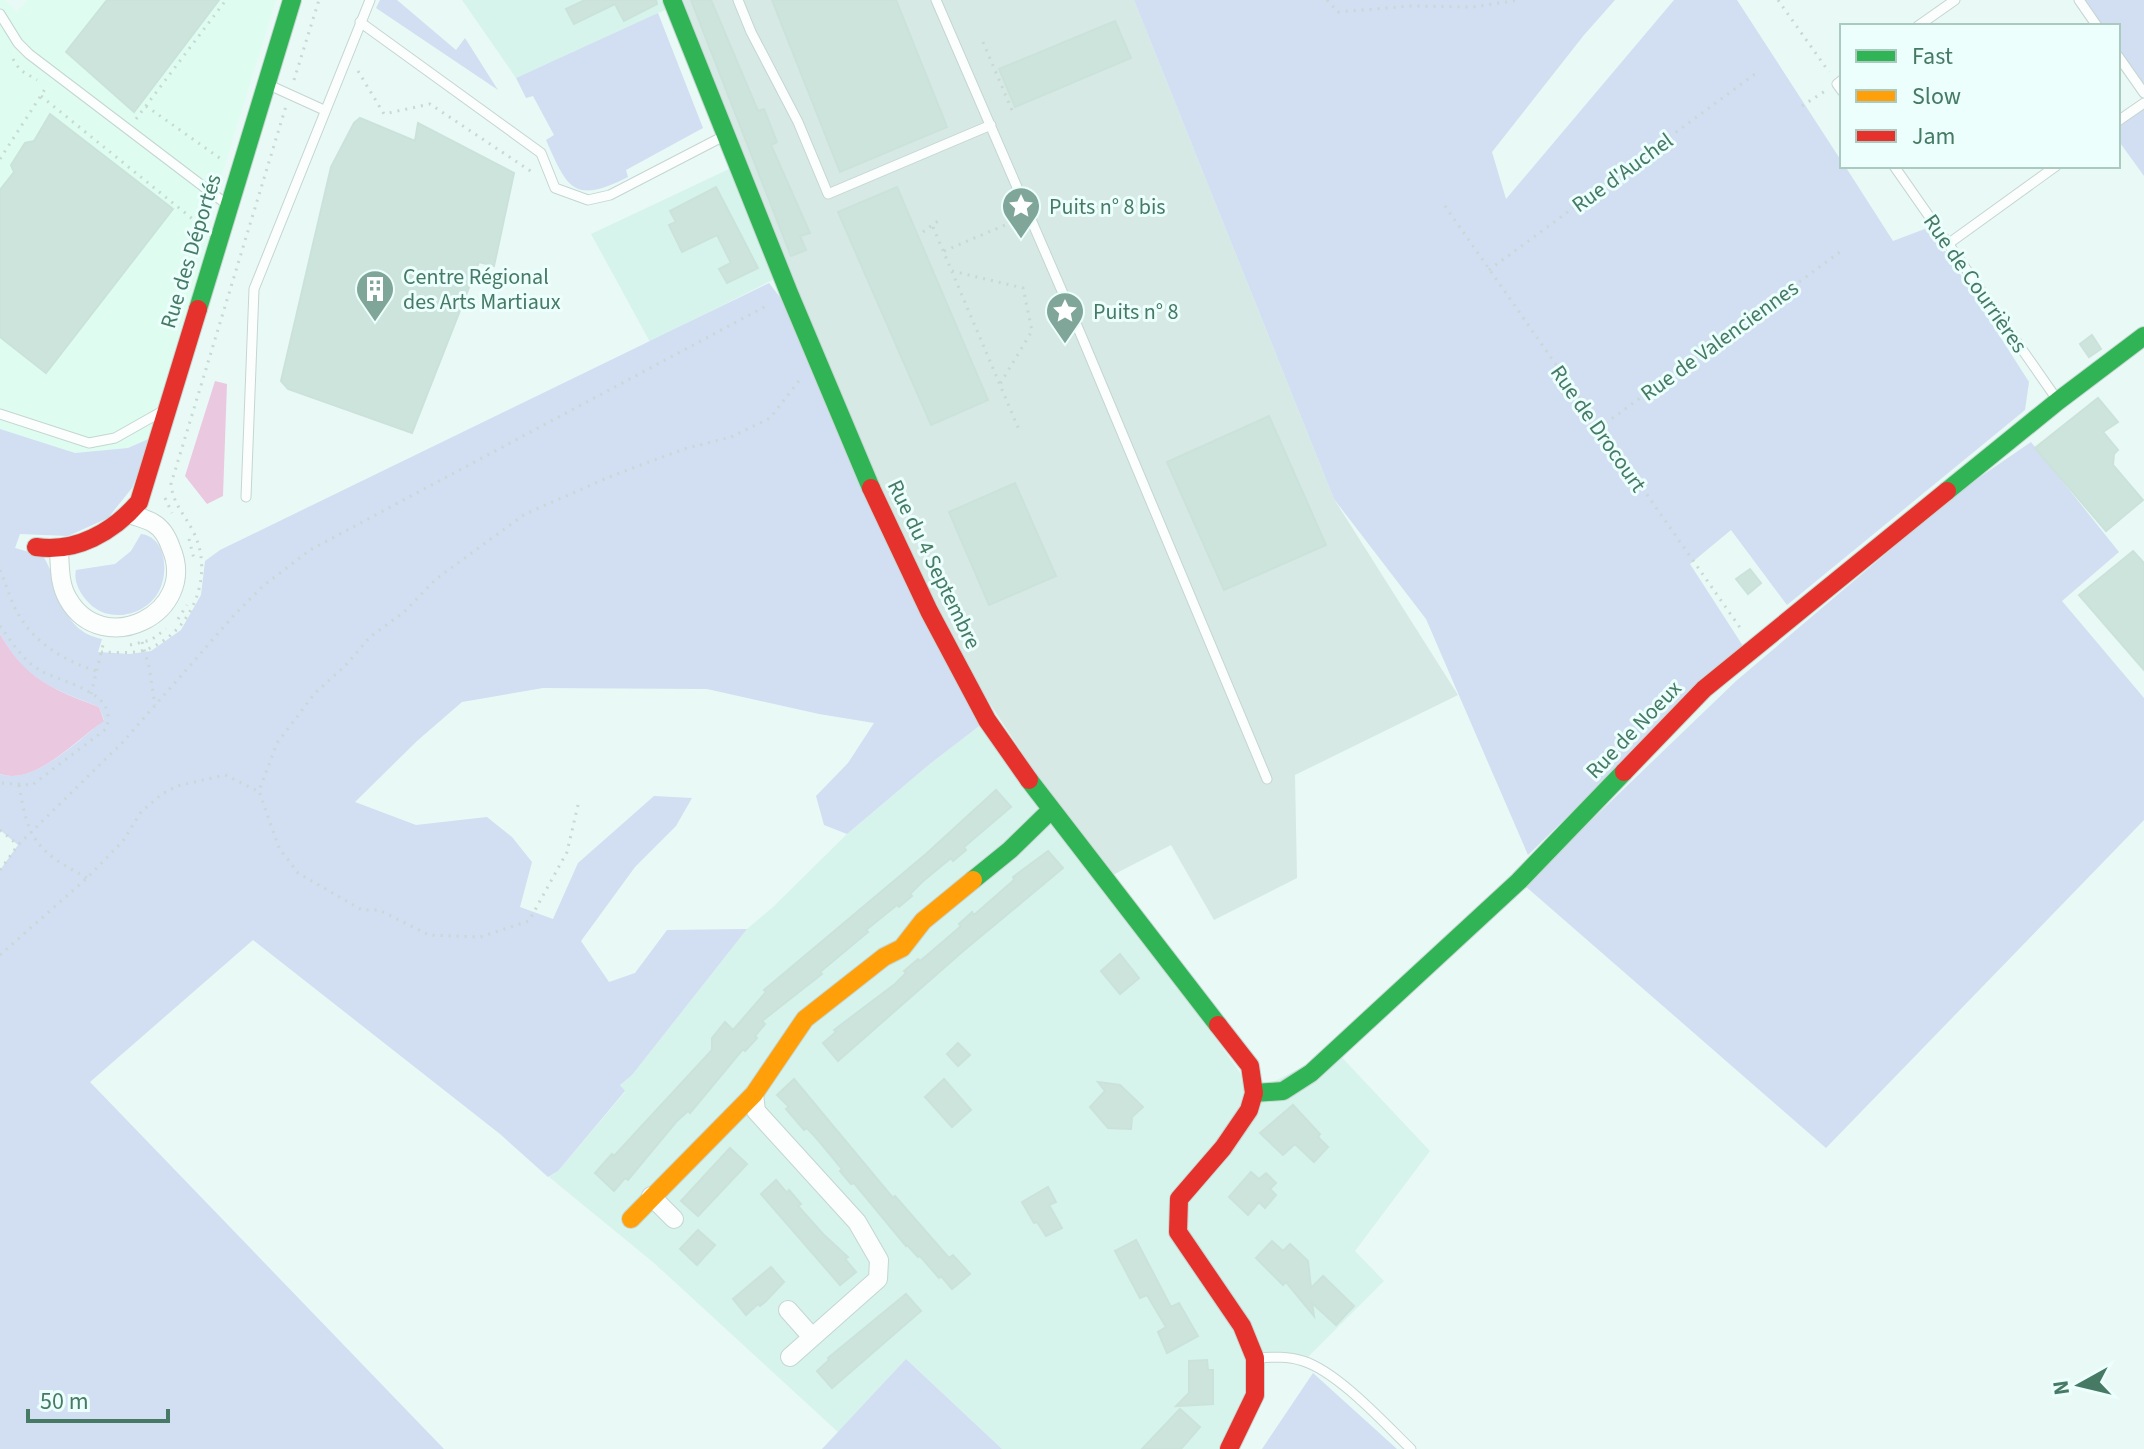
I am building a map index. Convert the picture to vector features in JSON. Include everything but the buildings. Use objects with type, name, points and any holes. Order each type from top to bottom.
[{"type":"street","name":"Rue des Déportés","points":[[130,514],[139,502],[292,0]]},
{"type":"street","name":"Rue du 4 Septembre","points":[[672,0],[876,500],[929,611],[987,720],[1051,810],[1250,1066],[1254,1093]]},
{"type":"street","name":"Rue de Noeux","points":[[1254,1093],[1283,1091],[1311,1073],[1519,881],[1704,689],[2058,401],[2144,336]]},
{"type":"street","points":[[36,547],[59,550],[103,532],[130,514],[154,523],[168,538],[175,557],[176,575],[172,593],[162,608],[138,624],[112,628],[94,623],[79,613],[67,598],[61,579],[59,550]]},
{"type":"street","points":[[631,1219],[754,1094],[805,1019],[884,957],[896,953],[916,936],[923,921],[1010,850],[1051,810]]},
{"type":"street","points":[[1229,1449],[1255,1395],[1255,1358],[1242,1326],[1178,1232],[1179,1199],[1223,1148],[1249,1110],[1254,1093]]},
{"type":"street","points":[[754,1094],[756,1111],[857,1222],[879,1260],[878,1279],[790,1357]]},
{"type":"street","points":[[651,1196],[674,1219]]},
{"type":"street","points":[[788,1310],[812,1337]]},
{"type":"lane","points":[[246,497],[252,297],[370,0]]},
{"type":"lane","points":[[738,0],[751,32],[798,122],[828,194],[991,125]]},
{"type":"lane","points":[[936,0],[1267,779]]},
{"type":"lane","points":[[1921,24],[1955,0]]},
{"type":"lane","points":[[2079,0],[2096,24]]},
{"type":"lane","points":[[0,14],[18,43],[29,54],[229,206]]},
{"type":"lane","points":[[360,22],[541,153],[555,188],[588,200],[610,195],[728,134]]},
{"type":"lane","points":[[2120,59],[2144,93]]},
{"type":"lane","points":[[267,84],[324,110]]},
{"type":"lane","points":[[2120,120],[2144,103]]},
{"type":"lane","name":"Rue de Courrières","points":[[1895,168],[2058,401]]},
{"type":"lane","points":[[1948,244],[2053,168]]},
{"type":"lane","points":[[0,414],[89,443],[115,438],[167,408]]},
{"type":"lane","points":[[1255,1358],[1280,1357],[1304,1361],[1328,1374],[1411,1449]]},
{"type":"path","points":[[129,128],[226,0]]},
{"type":"path","points":[[101,652],[144,650],[167,638],[181,625],[198,596],[202,563],[195,534],[172,496],[171,484],[319,0]]},
{"type":"path","points":[[1327,0],[1338,12],[1411,6],[1473,7],[1519,0]]},
{"type":"path","points":[[1778,0],[1840,85],[1802,106]]},
{"type":"path","points":[[983,42],[1014,115]]},
{"type":"path","points":[[347,53],[384,114],[430,104],[555,188]]},
{"type":"path","name":"Rue d'Auchel","points":[[1489,270],[1755,74]]},
{"type":"path","points":[[0,159],[48,86]]},
{"type":"path","points":[[41,96],[219,240]]},
{"type":"path","points":[[146,106],[240,173]]},
{"type":"path","name":"Rue de Drocourt","points":[[1445,206],[1732,613],[1753,649]]},
{"type":"path","points":[[923,232],[942,218]]},
{"type":"path","points":[[944,251],[1021,218]]},
{"type":"path","points":[[933,227],[1020,432]]},
{"type":"path","name":"Rue de Valenciennes","points":[[1599,428],[1840,252]]},
{"type":"path","points":[[952,271],[1023,288],[1032,331],[1000,384]]},
{"type":"path","points":[[0,870],[18,845],[122,743],[263,586],[310,550],[789,293]]},
{"type":"path","points":[[578,805],[567,852],[529,921],[480,937],[429,935],[379,910],[362,910],[298,873],[279,848],[259,791],[277,743],[315,693],[345,666],[370,637],[404,612],[436,579],[525,514],[614,475],[684,449],[731,437],[770,418],[816,358]]},
{"type":"path","points":[[164,495],[174,517]]},
{"type":"path","points":[[187,535],[195,561]]},
{"type":"path","points":[[0,570],[16,611],[31,631],[60,656],[96,671]]},
{"type":"path","points":[[175,622],[190,598],[194,572]]},
{"type":"path","points":[[138,624],[155,705]]},
{"type":"path","points":[[0,626],[36,668],[91,694],[109,712],[106,729],[62,760],[39,781],[32,785],[0,783]]},
{"type":"path","points":[[119,645],[151,640],[168,628]]},
{"type":"path","points":[[91,694],[104,644]]},
{"type":"path","points":[[0,955],[87,878],[123,841],[141,812],[162,794],[177,786],[225,775],[259,791]]},
{"type":"path","points":[[19,785],[30,834],[38,845],[58,862],[87,878]]},
{"type":"path","points":[[0,830],[18,845]]},
{"type":"shaded area","points":[[0,0],[5,0],[17,12],[27,0],[276,0],[203,235],[216,247],[159,434],[128,448],[74,453],[0,431]]},
{"type":"shaded area","points":[[380,0],[397,0],[456,50],[465,38],[498,90],[376,8]]},
{"type":"shaded area","points":[[462,0],[672,0],[665,10],[516,78]]},
{"type":"shaded area","points":[[672,0],[1134,0],[1334,499],[1458,695],[1295,775],[1297,878],[1214,920],[1171,845],[1105,879],[929,611]]},
{"type":"shaded area","points":[[1134,0],[1615,0],[1492,152],[1506,199],[1674,0],[1737,0],[1840,159],[1840,168],[1846,168],[1893,241],[1930,227],[2029,382],[2025,410],[1787,605],[1731,530],[1690,564],[1743,646],[1528,855],[1426,619],[1334,499]]},
{"type":"shaded area","points":[[2079,0],[2144,0],[2144,93],[2120,59],[2120,24],[2096,24]]},
{"type":"shaded area","points":[[658,13],[703,128],[626,170],[628,177],[596,190],[575,187],[560,171],[546,140],[554,135],[533,96],[526,98],[516,78]]},
{"type":"shaded area","points":[[2144,103],[2144,176],[2120,143],[2120,120]]},
{"type":"shaded area","points":[[729,169],[782,275],[650,342],[591,234]]},
{"type":"shaded area","points":[[769,283],[793,314],[987,720],[847,834],[824,825],[816,796],[848,763],[874,723],[707,689],[543,688],[462,702],[355,802],[416,825],[487,817],[512,837],[532,862],[520,907],[553,919],[578,863],[654,796],[692,798],[676,826],[635,867],[581,941],[609,982],[635,973],[667,930],[747,929],[632,1075],[620,1085],[625,1091],[558,1171],[548,1177],[500,1134],[253,940],[90,1082],[444,1449],[0,1449],[0,870],[18,845],[0,830],[0,774],[13,776],[41,767],[104,720],[99,707],[54,688],[30,673],[0,634],[0,429],[75,453],[128,448],[153,437],[132,488],[108,518],[68,536],[20,534],[15,548],[43,556],[69,617],[87,634],[102,639],[98,652],[130,654],[151,651],[181,630],[201,595],[205,561],[220,550]]},
{"type":"shaded area","points":[[215,381],[227,384],[223,496],[207,504],[185,476]]},
{"type":"shaded area","points":[[2031,442],[2119,552],[2062,601],[2144,698],[2144,820],[1826,1148],[1524,885],[1736,681],[1961,490]]},
{"type":"shaded area","points":[[141,534],[156,542],[163,556],[164,574],[159,591],[145,606],[127,614],[107,614],[97,610],[81,592],[76,570],[115,564],[131,551]]},
{"type":"shaded area","points":[[0,634],[30,672],[54,688],[99,707],[104,721],[55,759],[27,773],[13,776],[0,774]]},
{"type":"shaded area","points":[[987,720],[1254,1092],[1335,1050],[1430,1151],[1355,1251],[1384,1281],[1304,1361],[1255,1358],[1229,1449],[1002,1449],[906,1359],[839,1433],[654,1263],[549,1177],[558,1171],[625,1092],[620,1085],[632,1075],[747,929],[847,834]]},
{"type":"shaded area","points":[[906,1359],[1002,1449],[822,1449]]},
{"type":"shaded area","points":[[1313,1373],[1397,1449],[1262,1449]]},
{"type":"traffic: fast","points":[[198,309],[292,0]]},
{"type":"traffic: fast","points":[[672,0],[871,488]]},
{"type":"traffic: fast","points":[[1947,491],[2144,336]]},
{"type":"traffic: fast","points":[[1254,1093],[1283,1091],[1311,1073],[1519,881],[1624,772]]},
{"type":"traffic: fast","points":[[1029,780],[1218,1025]]},
{"type":"traffic: fast","points":[[973,880],[1051,810]]},
{"type":"traffic: slow","points":[[631,1219],[754,1094],[805,1019],[884,957],[902,948],[923,921],[973,880]]},
{"type":"traffic: jam","points":[[36,547],[65,547],[93,538],[118,523],[139,502],[198,309]]},
{"type":"traffic: jam","points":[[871,488],[929,611],[987,720],[1029,780]]},
{"type":"traffic: jam","points":[[1624,772],[1704,689],[1947,491]]},
{"type":"traffic: jam","points":[[1218,1025],[1250,1066],[1254,1093],[1249,1110],[1223,1148],[1179,1199],[1178,1232],[1242,1326],[1255,1358],[1255,1395],[1229,1449]]},
{"type":"place","name":"Puits n° 8 bis","points":[[1021,240]]},
{"type":"place","name":"Centre Régional des Arts Martiaux","points":[[375,323]]},
{"type":"place","name":"Puits n° 8","points":[[1065,345]]}]
